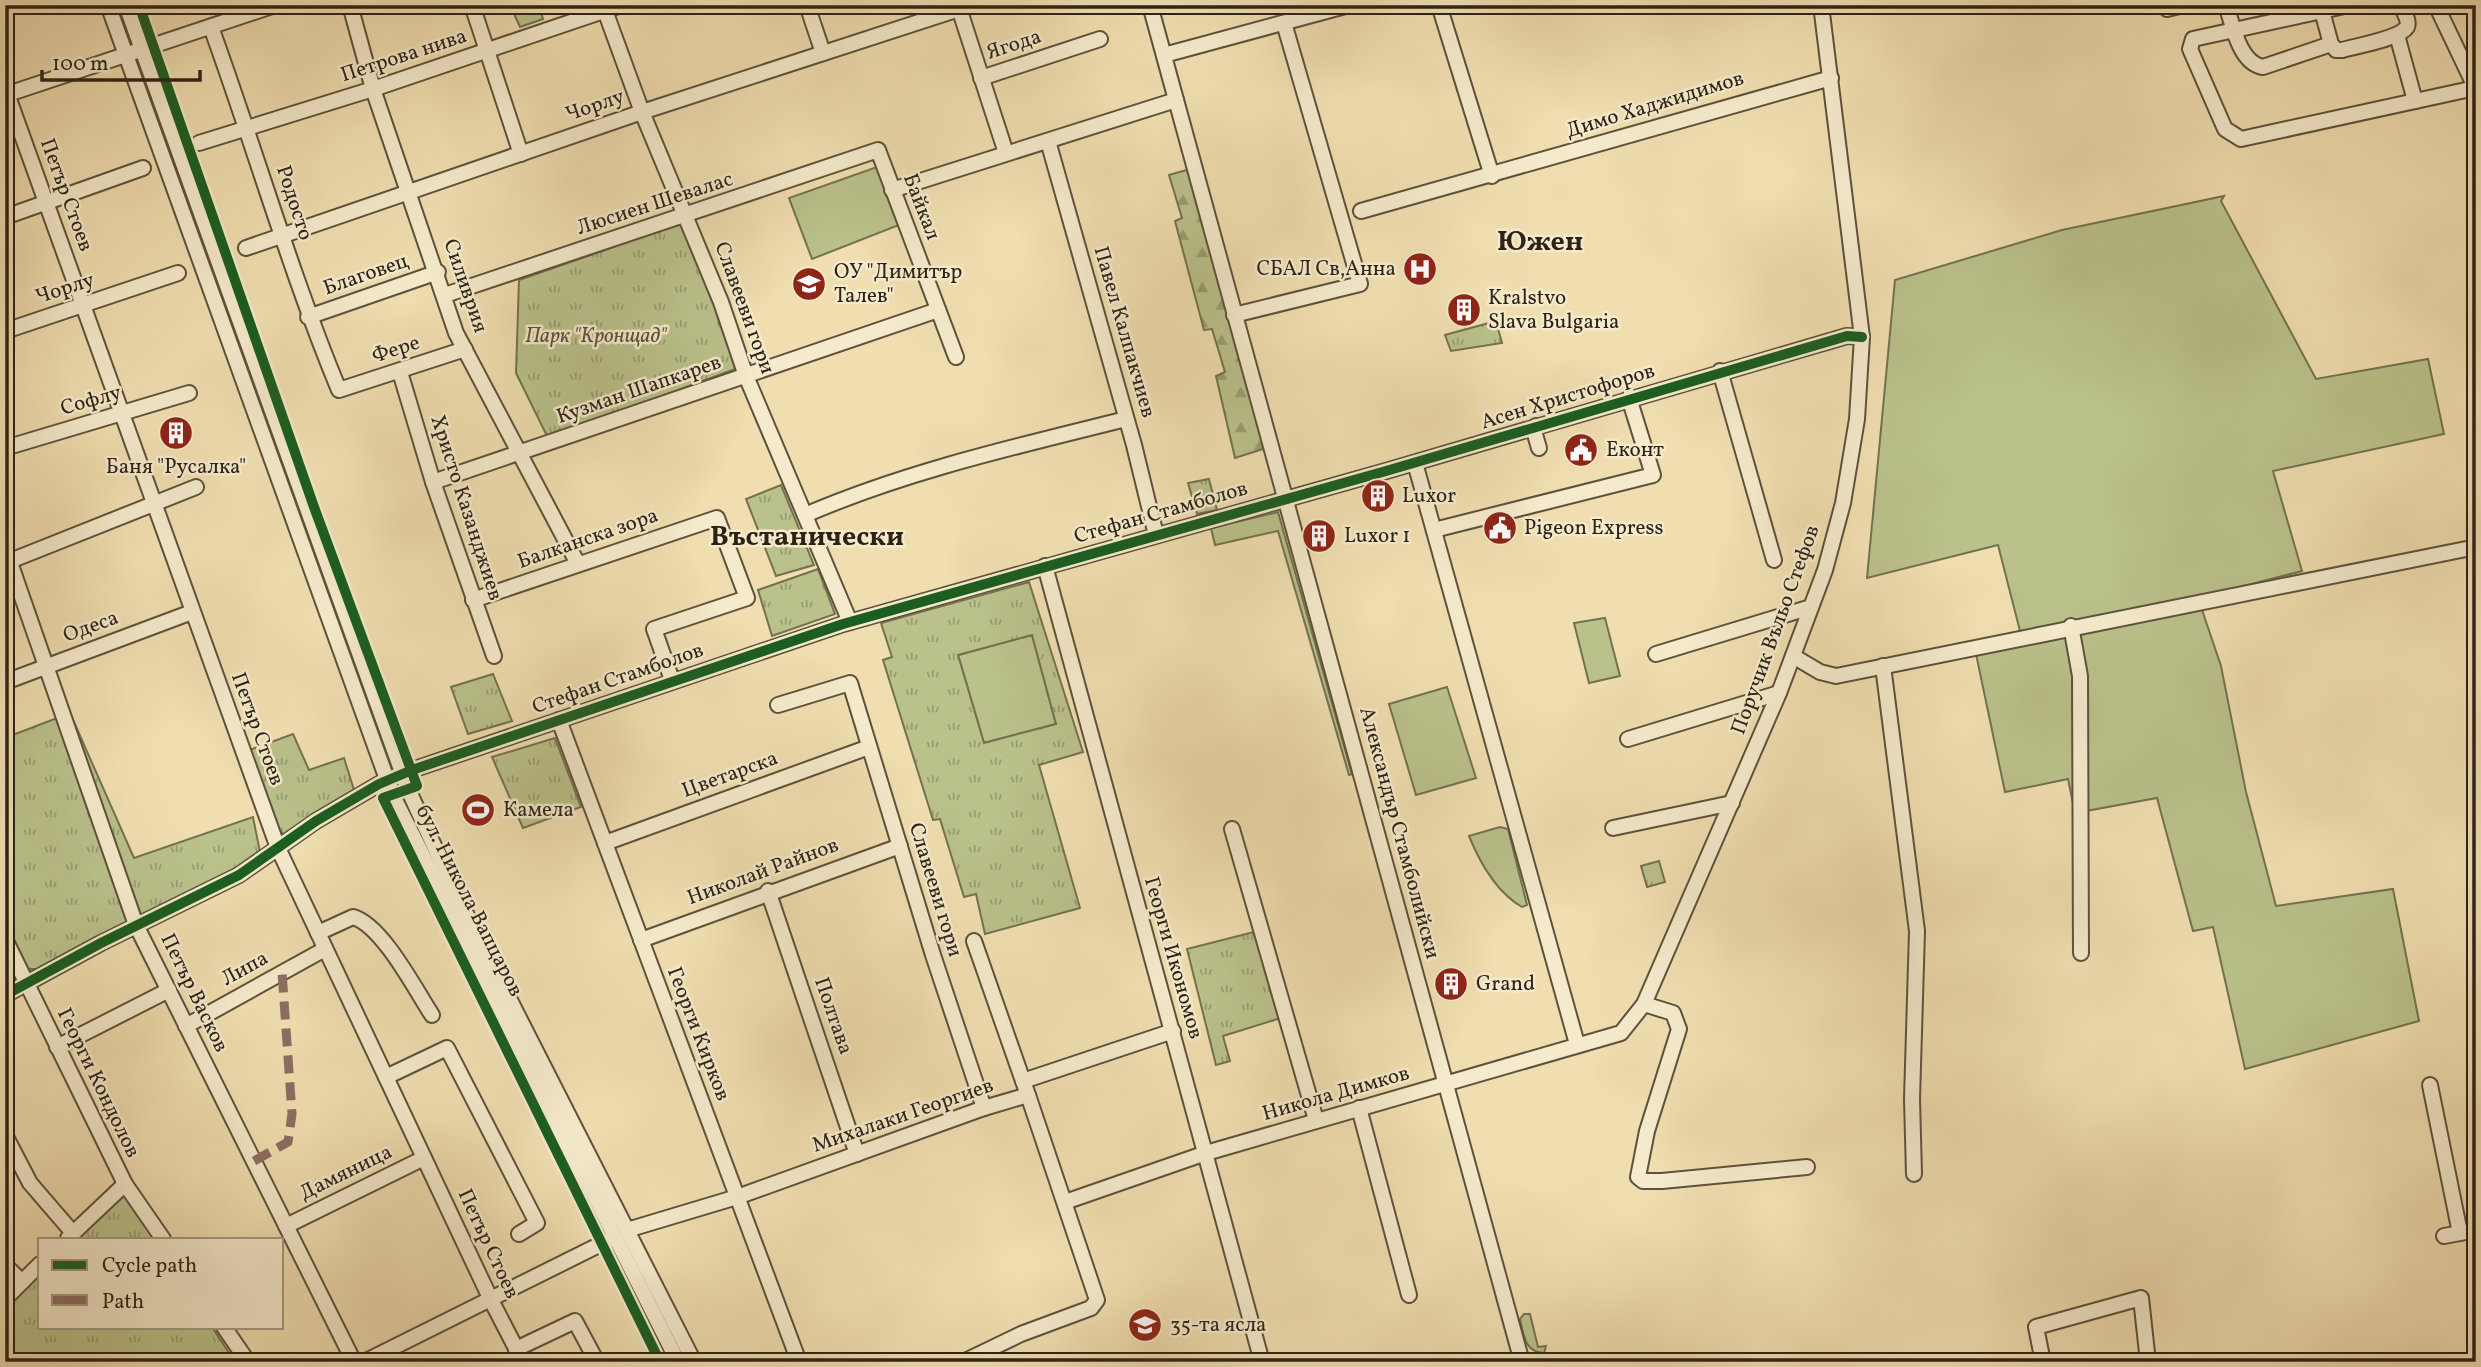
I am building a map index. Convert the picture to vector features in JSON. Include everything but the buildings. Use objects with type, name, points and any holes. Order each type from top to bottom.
[{"type":"street","name":"бул. Никола Вапцаров","points":[[108,5],[387,780],[429,872],[621,1233],[694,1362]]},
{"type":"street","name":"бул. Никола Вапцаров","points":[[126,5],[402,774],[448,879],[621,1233],[678,1362]]},
{"type":"street","points":[[6,92],[143,51],[275,5]]},
{"type":"street","name":"Силиврия","points":[[350,5],[373,89],[438,272],[456,333],[579,564]]},
{"type":"street","points":[[472,5],[521,154]]},
{"type":"street","name":"Петрова нива","points":[[199,143],[373,89],[604,7],[621,5]]},
{"type":"street","points":[[807,5],[823,52]]},
{"type":"street","name":"Александър Стамболийски","points":[[1150,5],[1522,1362]]},
{"type":"street","points":[[1164,55],[1349,5]]},
{"type":"street","points":[[1439,5],[1492,176]]},
{"type":"street","name":"Поручик Въльо Стефов","points":[[1621,1033],[1644,1004],[1779,693],[1811,607],[1843,503],[1857,419],[1862,337],[1821,5]]},
{"type":"street","points":[[2168,9],[2184,5]]},
{"type":"street","points":[[2226,5],[2249,61],[2263,67],[2331,44]]},
{"type":"street","points":[[2349,5],[2197,37],[2190,43],[2190,49],[2225,129],[2241,139],[2475,88],[2437,5]]},
{"type":"street","points":[[2322,11],[2331,44],[2336,50],[2342,50],[2397,35],[2407,27],[2408,21],[2401,5]]},
{"type":"street","name":"Славееви гори","points":[[604,7],[642,112],[721,302],[746,376],[850,622]]},
{"type":"street","points":[[959,7],[1006,153]]},
{"type":"street","name":"Чорлу","points":[[246,248],[283,238],[642,112],[959,7]]},
{"type":"street","points":[[1234,314],[1360,284],[1284,23]]},
{"type":"street","name":"Родосто","points":[[211,27],[309,317],[339,390]]},
{"type":"street","points":[[2397,35],[2415,101]]},
{"type":"street","name":"Ягода","points":[[981,78],[1100,39]]},
{"type":"street","name":"Димо Хаджидимов","points":[[1361,211],[1831,78]]},
{"type":"street","name":"Петър Стоев","points":[[6,92],[278,848],[491,1300],[520,1355]]},
{"type":"street","points":[[892,190],[1176,100]]},
{"type":"street","name":"Павел Калпакчиев","points":[[1048,141],[1156,535]]},
{"type":"street","name":"Люсиен Шевалас","points":[[445,295],[878,150]]},
{"type":"street","name":"Байкал","points":[[878,150],[956,357]]},
{"type":"street","points":[[5,217],[144,168]]},
{"type":"street","name":"Благовец","points":[[309,317],[438,272]]},
{"type":"street","name":"Чорлу","points":[[5,331],[178,273]]},
{"type":"street","name":"Кузман Шапкарев","points":[[433,482],[938,310]]},
{"type":"street","name":"Асен Христофоров","points":[[1286,499],[1720,371],[1847,336],[1862,337]]},
{"type":"street","name":"Фере","points":[[339,390],[465,349]]},
{"type":"street","points":[[1720,371],[1774,560]]},
{"type":"street","name":"Христо Казанджиев","points":[[400,372],[433,482],[494,656]]},
{"type":"street","name":"Софлу","points":[[5,447],[189,393]]},
{"type":"street","points":[[1434,530],[1653,475],[1629,398]]},
{"type":"street","points":[[804,514],[1000,450],[1126,419]]},
{"type":"street","points":[[1536,426],[1534,431],[1539,448]]},
{"type":"street","points":[[1415,463],[1577,1044]]},
{"type":"street","points":[[7,558],[196,487]]},
{"type":"street","name":"Стефан Стамболов","points":[[5,995],[136,925],[239,875],[316,821],[402,774],[672,680],[850,622],[1286,499]]},
{"type":"street","name":"Балканска зора","points":[[473,600],[717,518],[747,598],[654,629],[672,680]]},
{"type":"street","points":[[1793,656],[1820,672],[1836,676],[2071,626],[2476,547]]},
{"type":"street","name":"Петър Васков","points":[[7,558],[136,925],[354,1362]]},
{"type":"street","name":"Георги Икономов","points":[[1045,566],[1093,753],[1173,1031],[1262,1362]]},
{"type":"street","points":[[1656,654],[1811,607]]},
{"type":"street","name":"Одеса","points":[[5,682],[192,612]]},
{"type":"street","points":[[2071,626],[2080,676],[2081,953]]},
{"type":"street","points":[[1883,666],[1917,931],[1912,1099],[1914,1174]]},
{"type":"street","name":"Славееви гори","points":[[778,705],[850,683],[984,1108]]},
{"type":"street","points":[[1628,738],[1779,693]]},
{"type":"street","name":"Георги Кирков","points":[[559,720],[799,1362]]},
{"type":"street","name":"Цветарска","points":[[606,843],[869,747]]},
{"type":"street","points":[[1613,828],[1732,803]]},
{"type":"street","points":[[1232,829],[1316,1120]]},
{"type":"street","name":"Николай Райнов","points":[[641,940],[768,891],[900,846]]},
{"type":"street","name":"Полтава","points":[[768,891],[858,1154]]},
{"type":"street","points":[[318,933],[353,917],[365,920],[386,946],[432,1015]]},
{"type":"street","name":"Георги Кондолов","points":[[5,939],[124,1184],[162,1238]]},
{"type":"street","points":[[963,1362],[1021,1334],[1091,1308],[1097,1300],[974,941]]},
{"type":"street","name":"Липа","points":[[186,1026],[325,949]]},
{"type":"street","points":[[57,1047],[169,990]]},
{"type":"street","points":[[1644,1004],[1673,1013],[1679,1029],[1647,1131],[1638,1177],[1643,1181],[1662,1181],[1807,1167]]},
{"type":"street","name":"Михалаки Георгиев","points":[[364,1362],[621,1233],[737,1197],[984,1108],[1026,1088],[1173,1031]]},
{"type":"street","name":"Никола Димков","points":[[1065,1202],[1206,1153],[1621,1033]]},
{"type":"street","points":[[386,1077],[447,1048],[537,1223],[519,1234]]},
{"type":"street","points":[[2430,1085],[2460,1233]]},
{"type":"street","points":[[1359,1108],[1409,1295]]},
{"type":"street","points":[[5,1135],[30,1184],[70,1236],[124,1184]]},
{"type":"street","name":"Дамяница","points":[[286,1226],[424,1158]]},
{"type":"street","points":[[2444,1236],[2476,1230]]},
{"type":"street","points":[[5,1265],[22,1282]]},
{"type":"street","points":[[5,1299],[38,1266]]},
{"type":"street","points":[[2043,1362],[2036,1327],[2141,1297],[2148,1362]]},
{"type":"street","points":[[520,1355],[575,1321],[597,1362]]},
{"type":"street","points":[[225,1328],[248,1362]]},
{"type":"green space","points":[[510,5],[539,5],[543,19],[520,27]]},
{"type":"green space","points":[[877,167],[899,225],[812,259],[789,198]]},
{"type":"green space","points":[[1190,169],[1266,448],[1235,458],[1216,376],[1225,372],[1212,329],[1204,330],[1175,221],[1182,218],[1169,175]]},
{"type":"green space","points":[[2224,196],[2221,201],[2316,379],[2428,359],[2444,434],[2273,471],[2302,571],[2198,598],[2221,666],[2246,792],[2276,906],[2393,889],[2419,1021],[2245,1069],[2213,927],[2193,931],[2157,798],[2075,813],[2068,779],[2005,792],[1976,654],[2020,631],[1998,545],[1867,578],[1895,280],[2062,230]]},
{"type":"green space","name":"Парк \"Кронщад\"","points":[[685,222],[738,368],[548,438],[516,373],[519,280]]},
{"type":"green space","points":[[1496,321],[1502,343],[1451,351],[1445,335]]},
{"type":"green space","points":[[1209,479],[1217,510],[1197,514],[1188,483]]},
{"type":"green space","points":[[781,485],[814,565],[776,576],[746,499]]},
{"type":"green space","points":[[1278,512],[1352,774],[1349,775],[1278,531],[1215,545],[1211,528]]},
{"type":"green space","points":[[818,569],[835,614],[772,636],[758,590]]},
{"type":"green space","points":[[1029,582],[1083,752],[1039,765],[1080,908],[985,934],[976,894],[964,897],[940,819],[933,820],[883,660],[892,657],[881,623]],"holes":[[[1032,635],[1056,724],[984,743],[958,655]]]},
{"type":"green space","points":[[1605,618],[1620,676],[1589,683],[1574,623]]},
{"type":"green space","points":[[1032,635],[1056,724],[984,743],[958,655]]},
{"type":"green space","points":[[493,674],[512,721],[468,734],[451,687]]},
{"type":"green space","points":[[1447,687],[1476,778],[1416,795],[1389,704]]},
{"type":"green space","points":[[70,713],[134,858],[253,817],[260,852],[226,876],[38,969],[25,969],[5,925],[5,738]]},
{"type":"green space","points":[[293,734],[309,770],[344,758],[354,790],[285,835],[276,829],[247,751]]},
{"type":"green space","points":[[555,738],[581,807],[523,828],[492,757]]},
{"type":"green space","points":[[1500,827],[1508,829],[1527,905],[1522,907],[1504,893],[1490,876],[1469,836]]},
{"type":"green space","points":[[1659,861],[1665,882],[1647,887],[1641,866]]},
{"type":"green space","points":[[1258,931],[1281,1018],[1223,1036],[1230,1061],[1216,1065],[1187,949]]},
{"type":"green space","points":[[125,1195],[153,1238],[77,1238]]},
{"type":"green space","points":[[38,1274],[38,1328],[213,1328],[235,1362],[5,1362],[5,1307]]},
{"type":"green space","points":[[1524,1314],[1530,1314],[1538,1347],[1546,1346],[1544,1353],[1532,1350],[1526,1342],[1520,1319]]},
{"type":"marked path","points":[[254,1161],[288,1142],[292,1114],[282,972]]},
{"type":"cycle path","points":[[139,5],[314,507],[417,786],[383,798],[660,1362]]},
{"type":"cycle path","points":[[5,995],[101,943],[239,875],[316,821],[379,784],[412,770],[843,624],[1386,471],[1847,336],[1862,337]]},
{"type":"place","name":"СБАЛ Св,Анна","points":[[1420,269]]},
{"type":"place","name":"ОУ \"Димитър Талев\"","points":[[809,284]]},
{"type":"place","name":"Kralstvo Slava Bulgaria","points":[[1464,310]]},
{"type":"place","name":"Баня \"Русалка\"","points":[[176,433]]},
{"type":"place","name":"Еконт","points":[[1581,450]]},
{"type":"place","name":"Luxor","points":[[1378,496]]},
{"type":"place","name":"Pigeon Express","points":[[1500,528]]},
{"type":"place","name":"Luxor 1","points":[[1319,536]]},
{"type":"place","name":"Камела","points":[[478,810]]},
{"type":"place","name":"Grand","points":[[1451,984]]},
{"type":"place","name":"35-та ясла","points":[[1145,1325]]},
{"type":"district","name":"Южен","points":[[1540,242]]},
{"type":"district","name":"Въстанически","points":[[807,537]]}]
